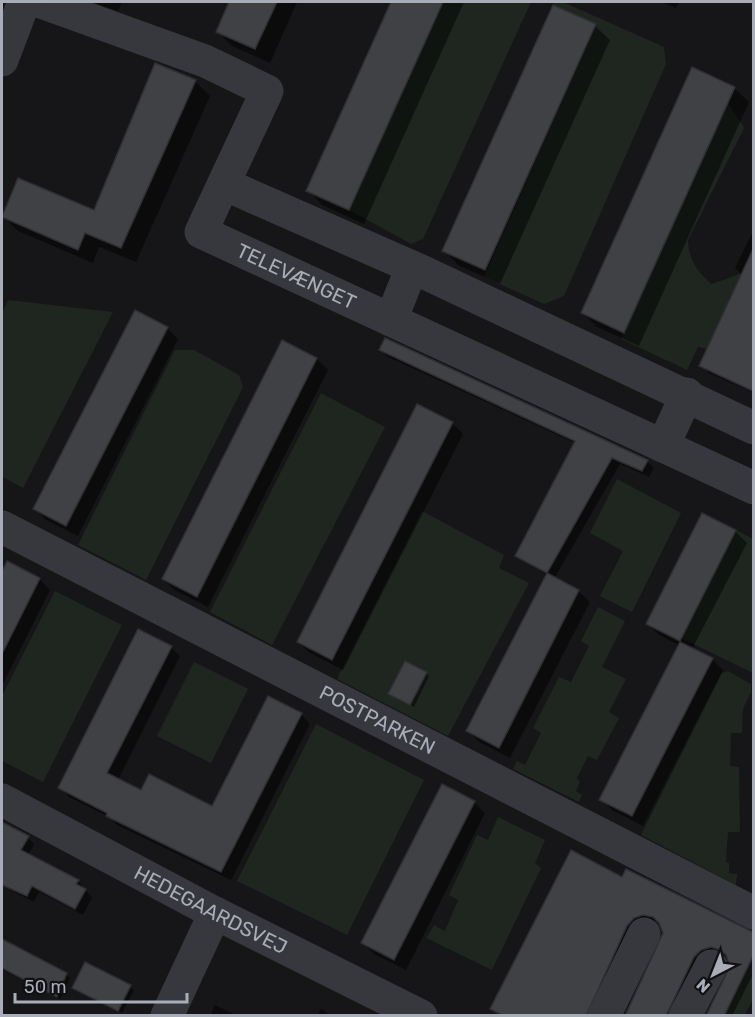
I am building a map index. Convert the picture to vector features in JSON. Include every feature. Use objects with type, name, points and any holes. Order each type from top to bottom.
[{"type":"street","points":[[2,60],[24,2]]},
{"type":"street","name":"TELEVÆNGET","points":[[41,2],[205,61],[267,91],[201,232],[753,488]]},
{"type":"street","points":[[224,184],[412,267],[687,394],[753,428]]},
{"type":"street","points":[[391,320],[412,267]]},
{"type":"street","points":[[663,446],[687,394]]},
{"type":"street","name":"POSTPARKEN","points":[[2,527],[753,913]]},
{"type":"street","name":"HEDEGAARDSVEJ","points":[[2,800],[215,913],[421,1016]]},
{"type":"street","points":[[167,1016],[215,913]]},
{"type":"street","points":[[604,1016],[644,934]]},
{"type":"street","points":[[685,1016],[711,966]]},
{"type":"shaded area","points":[[443,2],[531,2],[423,239],[411,244],[349,210]]},
{"type":"shaded area","points":[[556,2],[563,2],[664,47],[666,64],[564,296],[544,304],[484,277],[596,25],[553,5]]},
{"type":"shaded area","points":[[728,103],[744,128],[688,240],[690,254],[695,265],[712,284],[742,273],[707,349],[698,347],[687,370],[621,339]]},
{"type":"shaded area","points":[[8,300],[113,312],[23,488],[2,477],[2,313]]},
{"type":"shaded area","points":[[175,350],[194,350],[239,375],[243,387],[146,580],[78,545]]},
{"type":"shaded area","points":[[321,393],[385,427],[272,645],[210,612]]},
{"type":"shaded area","points":[[617,479],[681,513],[632,612],[600,596],[623,551],[590,533]]},
{"type":"shaded area","points":[[422,511],[504,555],[499,568],[529,583],[448,736],[337,679]]},
{"type":"shaded area","points":[[736,530],[753,539],[753,673],[681,638]]},
{"type":"shaded area","points":[[55,591],[122,625],[43,782],[2,761],[2,696]]},
{"type":"shaded area","points":[[598,607],[625,621],[602,667],[626,679],[609,712],[619,718],[597,760],[588,756],[577,778],[580,782],[576,791],[582,795],[579,802],[513,769],[517,761],[525,765],[541,733],[533,728],[559,677],[571,682],[589,646],[581,641]]},
{"type":"shaded area","points":[[194,662],[248,689],[211,763],[157,736]]},
{"type":"shaded area","points":[[728,671],[751,684],[751,692],[743,709],[742,733],[731,733],[730,766],[739,767],[740,832],[728,832],[726,862],[729,863],[729,873],[737,874],[736,885],[641,835],[722,673]]},
{"type":"shaded area","points":[[316,724],[424,780],[347,935],[237,881]]},
{"type":"shaded area","points":[[498,817],[545,840],[535,863],[541,868],[492,970],[426,938],[434,925],[445,931],[458,900],[449,895],[477,835],[488,840]]},
{"type":"shaded area","points":[[618,877],[753,947],[753,999],[745,1015],[724,1015],[745,973],[728,964],[735,948]]},
{"type":"building","points":[[229,2],[277,2],[255,49],[216,32]]},
{"type":"building","points":[[391,2],[443,2],[349,210],[306,191]]},
{"type":"building","points":[[553,5],[596,24],[485,270],[442,251]]},
{"type":"building","points":[[155,63],[196,80],[121,248],[85,233],[78,250],[2,217],[18,178],[94,210]]},
{"type":"building","points":[[692,67],[735,87],[624,333],[581,313]]},
{"type":"building","points":[[753,249],[753,391],[699,366]]},
{"type":"building","points":[[135,310],[168,327],[66,526],[33,509]]},
{"type":"building","points":[[385,338],[648,460],[642,471],[612,458],[547,573],[515,556],[575,441],[379,350]]},
{"type":"building","points":[[282,340],[317,358],[197,597],[162,579]]},
{"type":"building","points":[[417,404],[453,422],[332,660],[297,642]]},
{"type":"building","points":[[702,513],[736,530],[680,641],[646,624]]},
{"type":"building","points":[[7,561],[40,578],[2,654],[2,571]]},
{"type":"building","points":[[547,573],[579,590],[499,748],[466,731]]},
{"type":"building","points":[[138,629],[172,646],[107,773],[141,790],[149,774],[212,806],[268,696],[302,713],[221,872],[106,816],[107,813],[58,788]]},
{"type":"building","points":[[680,642],[713,658],[632,816],[599,800]]},
{"type":"building","points":[[405,661],[427,672],[410,705],[388,694]]},
{"type":"building","points":[[442,784],[475,801],[394,960],[361,943]]},
{"type":"building","points":[[2,822],[29,836],[21,850],[79,880],[76,884],[86,889],[75,909],[32,886],[27,896],[2,885]]},
{"type":"building","points":[[571,850],[622,877],[626,869],[753,932],[753,956],[724,1016],[706,1016],[730,966],[726,955],[711,947],[701,950],[694,957],[666,1016],[625,1016],[663,933],[659,923],[653,917],[643,915],[634,918],[627,926],[586,1016],[504,1016],[490,1009]]},
{"type":"building","points":[[2,939],[67,973],[57,997],[2,968]]},
{"type":"building","points":[[85,962],[131,985],[118,1011],[72,988]]}]
